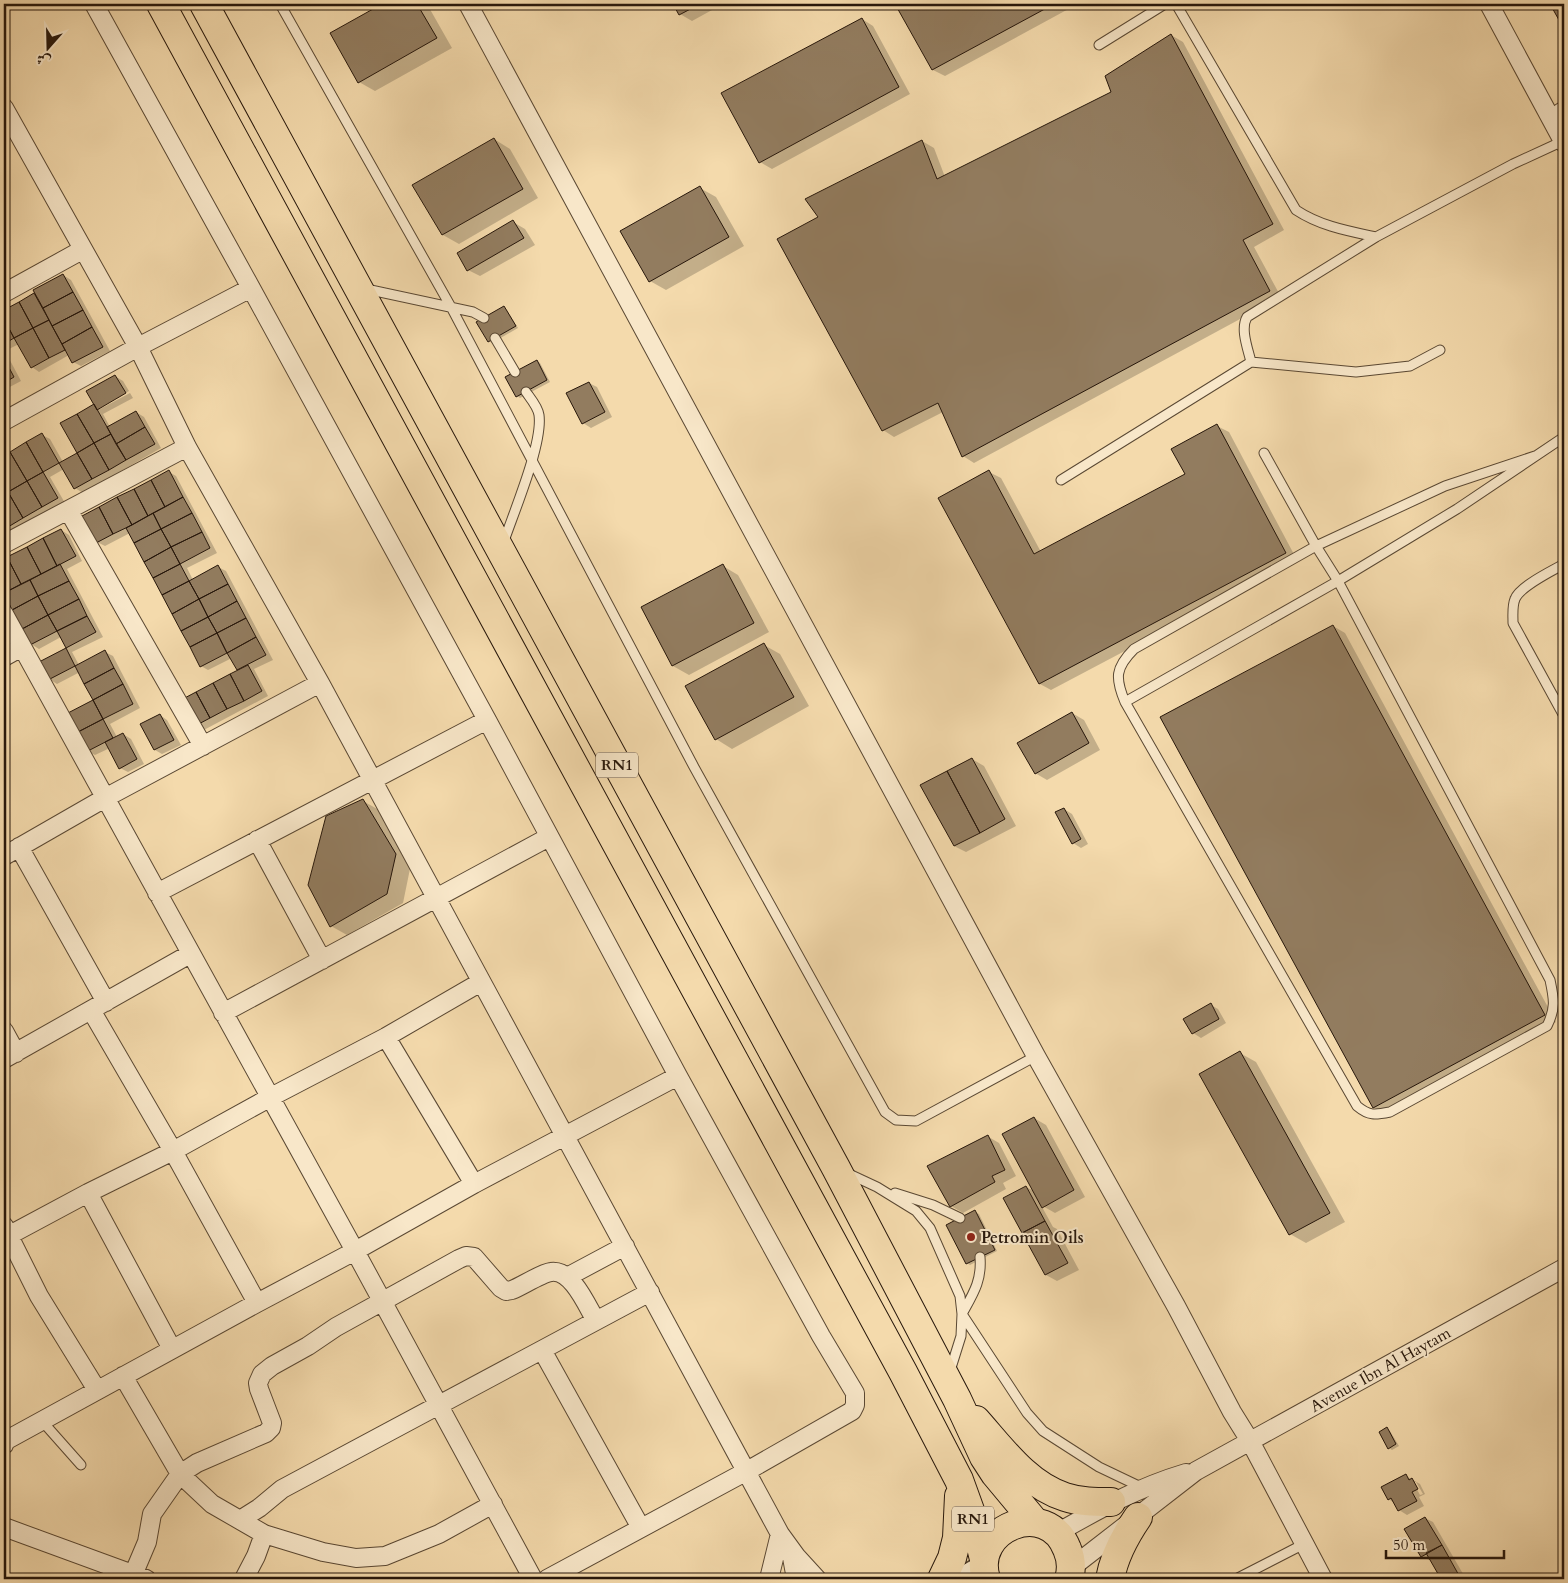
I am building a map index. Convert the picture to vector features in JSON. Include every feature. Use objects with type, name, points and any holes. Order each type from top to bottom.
[{"type":"highway","name":"RN1","points":[[161,4],[903,1372],[959,1480],[976,1527],[979,1571]]},
{"type":"highway","name":"RN1","points":[[204,4],[836,1168],[909,1305],[989,1465],[1046,1528],[1065,1543],[1070,1555],[1070,1574]]},
{"type":"highway","points":[[952,1390],[1023,1472],[1044,1487],[1065,1497],[1089,1502],[1111,1502]]},
{"type":"highway","points":[[942,1579],[952,1558],[958,1538],[959,1480]]},
{"type":"highway","points":[[1110,1579],[1112,1567],[1124,1538],[1138,1516]]},
{"type":"highway","name":"RN1","points":[[979,1571],[989,1546],[997,1535],[1008,1526],[1021,1522],[1046,1528]]},
{"type":"street","points":[[94,4],[487,720],[678,1076],[854,1394],[855,1405],[852,1411],[747,1471],[547,1579]]},
{"type":"street","points":[[468,4],[1036,1056],[1176,1306],[1323,1579]]},
{"type":"street","points":[[1489,4],[1564,142]]},
{"type":"street","points":[[4,108],[138,347],[186,447],[320,683],[785,1540],[796,1556],[817,1579]]},
{"type":"street","points":[[4,293],[82,250]]},
{"type":"street","points":[[4,421],[138,347],[251,288]]},
{"type":"street","points":[[4,544],[186,447]]},
{"type":"street","points":[[68,510],[203,746]]},
{"type":"street","points":[[4,614],[533,1579]]},
{"type":"street","points":[[4,657],[22,647]]},
{"type":"street","points":[[257,1303],[173,1151],[99,1006],[11,851],[105,798],[320,683]]},
{"type":"street","points":[[157,893],[487,720]]},
{"type":"street","points":[[223,1013],[549,837]]},
{"type":"street","points":[[257,840],[322,960]]},
{"type":"street","points":[[4,1031],[10,1056],[190,954]]},
{"type":"street","points":[[97,1390],[39,1296],[5,1233],[173,1151],[386,1037],[481,982]]},
{"type":"street","points":[[386,1037],[474,1184]]},
{"type":"street","points":[[4,1442],[172,1349],[355,1252],[474,1184],[678,1076]]},
{"type":"street","points":[[88,1193],[172,1349]]},
{"type":"street","points":[[567,1277],[625,1246]]},
{"type":"street","points":[[4,1526],[139,1577],[152,1514],[180,1474],[197,1463],[266,1433],[270,1428],[272,1423],[258,1389],[258,1383],[262,1374],[336,1327],[466,1256],[474,1257],[501,1288],[506,1291],[551,1272],[561,1273],[572,1280],[596,1321]]},
{"type":"street","name":"Avenue Ibn Al Haytam","points":[[1070,1574],[1138,1516],[1196,1471],[1564,1268]]},
{"type":"street","points":[[240,1520],[259,1508],[282,1489],[650,1292]]},
{"type":"street","points":[[542,1350],[641,1528]]},
{"type":"street","points":[[124,1376],[180,1474],[212,1504],[264,1534],[323,1552],[356,1558],[385,1556],[439,1534],[492,1504]]},
{"type":"street","name":"Avenue Ibn Al Haytam","points":[[1046,1528],[1143,1488],[1196,1471]]},
{"type":"street","points":[[244,1579],[256,1556],[264,1534]]},
{"type":"street","points":[[769,1579],[785,1540]]},
{"type":"street","points":[[785,1540],[796,1579]]},
{"type":"lane","points":[[280,4],[451,307],[699,775],[885,1112],[896,1120],[916,1121],[1036,1056]]},
{"type":"lane","points":[[1098,45],[1165,4]]},
{"type":"lane","points":[[1176,4],[1296,210],[1309,218],[1329,226],[1376,237]]},
{"type":"lane","points":[[1549,115],[1564,104]]},
{"type":"lane","points":[[1251,362],[1244,329],[1247,317],[1376,237],[1513,164],[1564,142]]},
{"type":"lane","points":[[359,288],[473,312],[484,318]]},
{"type":"lane","points":[[495,338],[515,372]]},
{"type":"lane","points":[[1061,480],[1251,362],[1356,372],[1410,366],[1440,350]]},
{"type":"lane","points":[[500,551],[532,460],[538,435],[539,414],[526,392]]},
{"type":"lane","points":[[1125,702],[1338,581],[1457,509],[1564,437]]},
{"type":"lane","points":[[1264,453],[1316,546],[1338,581],[1550,980],[1554,1001],[1553,1014],[1547,1026],[1390,1112],[1378,1114],[1366,1113],[1357,1106],[1125,702],[1118,674],[1123,660],[1134,649],[1316,546],[1445,486],[1535,456]]},
{"type":"lane","points":[[1564,564],[1522,589],[1515,597],[1513,623],[1564,716]]},
{"type":"lane","points":[[836,1168],[877,1187],[933,1206],[960,1218]]},
{"type":"lane","points":[[877,1187],[916,1211],[930,1228],[960,1296],[962,1336],[952,1390]]},
{"type":"lane","points":[[962,1314],[977,1286],[980,1257]]},
{"type":"lane","points":[[962,1314],[1027,1413],[1043,1431],[1099,1467],[1143,1488]]},
{"type":"lane","points":[[42,1421],[81,1465]]},
{"type":"lane","points":[[1236,1579],[1304,1544]]},
{"type":"building","points":[[382,4],[417,4],[437,38],[358,83],[330,33]]},
{"type":"building","points":[[673,4],[700,4],[679,15]]},
{"type":"building","points":[[895,4],[1054,4],[932,70]]},
{"type":"building","points":[[1550,4],[1564,4],[1564,29]]},
{"type":"building","points":[[862,18],[899,87],[759,163],[721,93]]},
{"type":"building","points":[[1171,34],[1273,224],[1243,240],[1270,291],[962,457],[938,403],[882,431],[777,239],[818,217],[805,199],[922,140],[937,179],[1111,92],[1105,76]]},
{"type":"building","points":[[494,138],[523,189],[442,235],[412,185]]},
{"type":"building","points":[[700,186],[729,237],[649,282],[620,231]]},
{"type":"building","points":[[513,220],[524,238],[467,271],[457,253]]},
{"type":"building","points":[[63,274],[73,292],[43,308],[33,290]]},
{"type":"building","points":[[73,292],[83,310],[52,326],[43,308]]},
{"type":"building","points":[[34,293],[49,320],[33,328],[19,302]]},
{"type":"building","points":[[19,302],[33,328],[14,338],[4,319],[4,310]]},
{"type":"building","points":[[504,306],[516,326],[488,342],[476,322]]},
{"type":"building","points":[[83,310],[92,327],[62,344],[52,326]]},
{"type":"building","points":[[4,319],[14,338],[4,344]]},
{"type":"building","points":[[49,320],[65,350],[49,358],[33,328]]},
{"type":"building","points":[[92,327],[103,347],[72,363],[62,344]]},
{"type":"building","points":[[33,328],[49,358],[31,368],[14,338]]},
{"type":"building","points":[[4,358],[14,377],[4,383]]},
{"type":"building","points":[[537,360],[547,380],[516,397],[505,377]]},
{"type":"building","points":[[115,375],[126,393],[97,410],[86,391]]},
{"type":"building","points":[[589,382],[605,412],[582,424],[566,393]]},
{"type":"building","points":[[94,404],[111,434],[94,443],[77,414]]},
{"type":"building","points":[[136,411],[145,427],[116,444],[107,427]]},
{"type":"building","points":[[77,414],[94,443],[77,453],[60,423]]},
{"type":"building","points":[[1217,424],[1286,553],[1039,684],[938,498],[989,470],[1034,554],[1185,474],[1171,449]]},
{"type":"building","points":[[145,427],[155,444],[126,460],[116,444]]},
{"type":"building","points":[[42,433],[59,463],[43,472],[26,442]]},
{"type":"building","points":[[111,434],[126,460],[109,470],[94,443]]},
{"type":"building","points":[[26,442],[43,472],[27,481],[10,452]]},
{"type":"building","points":[[94,443],[109,470],[92,479],[77,453]]},
{"type":"building","points":[[10,452],[27,481],[8,492],[4,484],[4,455]]},
{"type":"building","points":[[77,453],[92,479],[74,489],[59,463]]},
{"type":"building","points":[[169,470],[183,497],[165,507],[151,480]]},
{"type":"building","points":[[43,472],[58,498],[42,507],[27,481]]},
{"type":"building","points":[[151,480],[165,507],[148,516],[134,489]]},
{"type":"building","points":[[27,481],[42,507],[23,518],[8,492]]},
{"type":"building","points":[[134,489],[148,516],[132,525],[117,497]]},
{"type":"building","points":[[8,492],[23,518],[8,527],[4,520],[4,494]]},
{"type":"building","points":[[117,497],[132,525],[113,534],[99,507]]},
{"type":"building","points":[[183,497],[192,513],[161,529],[153,513]]},
{"type":"building","points":[[99,507],[113,534],[96,543],[82,516]]},
{"type":"building","points":[[153,513],[161,529],[134,543],[126,528]]},
{"type":"building","points":[[192,513],[202,532],[171,547],[161,529]]},
{"type":"building","points":[[61,529],[76,556],[57,566],[43,538]]},
{"type":"building","points":[[161,529],[171,547],[144,562],[134,543]]},
{"type":"building","points":[[202,532],[210,548],[180,564],[171,547]]},
{"type":"building","points":[[43,538],[57,566],[41,574],[27,547]]},
{"type":"building","points":[[27,547],[41,574],[21,584],[7,557]]},
{"type":"building","points":[[171,547],[180,564],[153,578],[144,562]]},
{"type":"building","points":[[7,557],[21,584],[4,593],[4,559]]},
{"type":"building","points":[[60,564],[69,581],[38,596],[30,580]]},
{"type":"building","points":[[180,564],[189,581],[162,595],[153,578]]},
{"type":"building","points":[[723,564],[754,623],[672,666],[641,607]]},
{"type":"building","points":[[218,565],[228,584],[199,599],[189,581]]},
{"type":"building","points":[[30,580],[38,596],[12,610],[4,593]]},
{"type":"building","points":[[69,581],[79,599],[48,615],[38,596]]},
{"type":"building","points":[[189,581],[199,599],[172,614],[162,595]]},
{"type":"building","points":[[228,584],[237,601],[208,617],[199,599]]},
{"type":"building","points":[[38,596],[48,615],[22,629],[12,610]]},
{"type":"building","points":[[79,599],[87,616],[57,631],[48,615]]},
{"type":"building","points":[[199,599],[208,617],[181,631],[172,614]]},
{"type":"building","points":[[237,601],[246,618],[217,633],[208,617]]},
{"type":"building","points":[[48,615],[57,631],[30,645],[22,629]]},
{"type":"building","points":[[87,616],[96,632],[66,648],[57,631]]},
{"type":"building","points":[[208,617],[217,633],[190,647],[181,631]]},
{"type":"building","points":[[246,618],[256,637],[227,653],[217,633]]},
{"type":"building","points":[[1333,625],[1545,1015],[1373,1108],[1160,717]]},
{"type":"building","points":[[217,633],[227,653],[200,667],[190,647]]},
{"type":"building","points":[[256,637],[266,655],[237,670],[227,653]]},
{"type":"building","points":[[764,643],[794,697],[715,740],[685,686]]},
{"type":"building","points":[[66,648],[75,666],[48,680],[39,662]]},
{"type":"building","points":[[105,650],[114,668],[84,684],[75,666]]},
{"type":"building","points":[[248,665],[262,691],[244,701],[230,674]]},
{"type":"building","points":[[114,668],[123,684],[93,700],[84,684]]},
{"type":"building","points":[[230,674],[244,701],[227,709],[213,683]]},
{"type":"building","points":[[213,683],[227,709],[210,718],[196,692]]},
{"type":"building","points":[[123,684],[133,704],[103,719],[93,700]]},
{"type":"building","points":[[196,692],[210,718],[193,727],[179,701]]},
{"type":"building","points":[[93,700],[103,719],[76,733],[66,714]]},
{"type":"building","points":[[1072,712],[1089,743],[1035,774],[1017,743]]},
{"type":"building","points":[[160,714],[174,740],[154,750],[140,724]]},
{"type":"building","points":[[103,719],[113,738],[86,752],[76,733]]},
{"type":"building","points":[[123,733],[137,759],[119,769],[105,742]]},
{"type":"building","points":[[972,758],[1005,819],[980,833],[947,771]]},
{"type":"building","points":[[947,771],[980,833],[954,846],[920,785]]},
{"type":"building","points":[[363,799],[396,854],[387,894],[330,927],[308,885],[326,816]]},
{"type":"building","points":[[1064,808],[1081,839],[1072,844],[1055,812]]},
{"type":"building","points":[[1211,1003],[1219,1019],[1192,1034],[1183,1019]]},
{"type":"building","points":[[1240,1051],[1330,1213],[1289,1235],[1199,1074]]},
{"type":"building","points":[[1034,1117],[1074,1190],[1042,1208],[1002,1134]]},
{"type":"building","points":[[988,1135],[1005,1170],[992,1176],[995,1182],[950,1207],[927,1166]]},
{"type":"building","points":[[1026,1186],[1045,1221],[1022,1233],[1003,1198]]},
{"type":"building","name":"Petromin Oils","points":[[975,1210],[995,1250],[966,1264],[946,1225]]},
{"type":"building","points":[[1045,1221],[1068,1263],[1045,1275],[1022,1233]]},
{"type":"building","points":[[1387,1427],[1396,1444],[1388,1449],[1379,1432]]},
{"type":"building","points":[[1406,1474],[1409,1480],[1412,1478],[1418,1489],[1412,1492],[1417,1501],[1398,1511],[1391,1498],[1388,1500],[1381,1487]]},
{"type":"building","points":[[1425,1517],[1442,1545],[1421,1557],[1404,1529]]},
{"type":"building","points":[[1442,1545],[1461,1579],[1441,1579],[1426,1553]]},
{"type":"place","name":"Petromin Oils","points":[[971,1237]]}]
